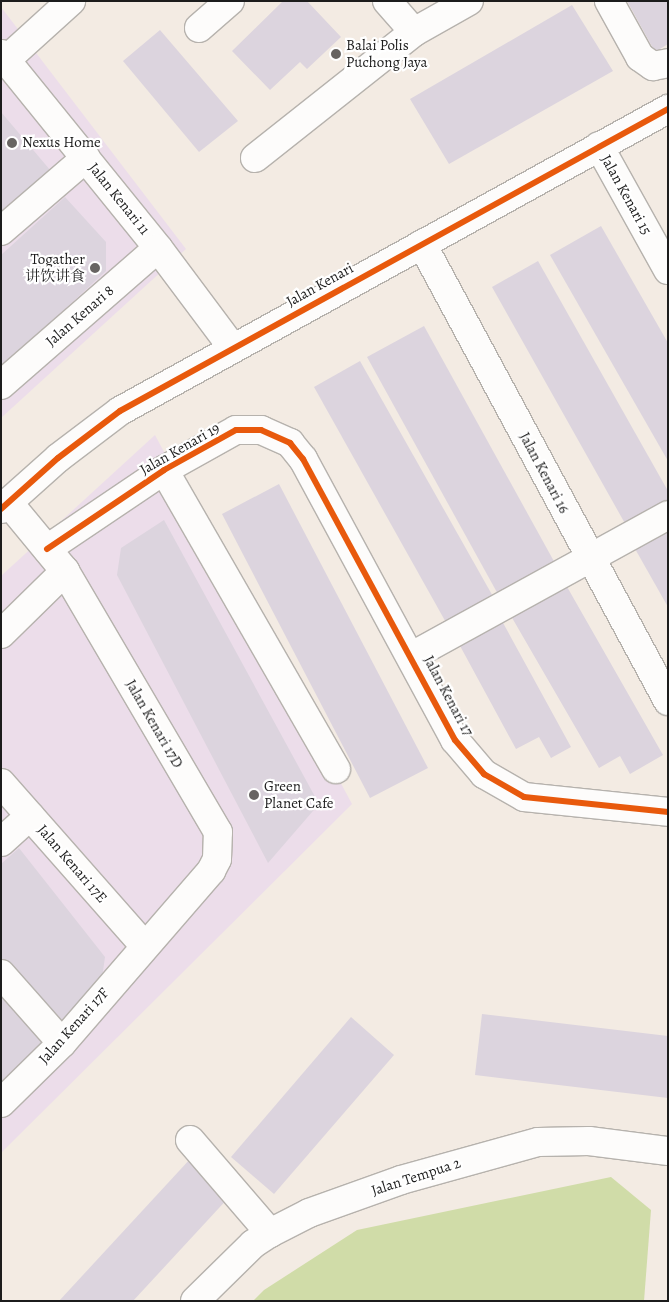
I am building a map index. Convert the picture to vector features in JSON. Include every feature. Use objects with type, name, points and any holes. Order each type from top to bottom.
[{"type":"street","points":[[4,57],[71,1]]},
{"type":"street","points":[[199,28],[230,1]]},
{"type":"street","points":[[387,1],[414,32]]},
{"type":"street","points":[[255,158],[414,32],[469,1]]},
{"type":"street","points":[[609,1],[640,57],[653,66],[668,63]]},
{"type":"street","name":"Jalan Kenari 11","points":[[4,57],[158,248],[232,347]]},
{"type":"street","name":"Jalan Kenari","points":[[5,506],[58,458],[120,411],[232,347],[668,109]]},
{"type":"street","name":"Jalan Kenari 15","points":[[599,146],[668,270]]},
{"type":"street","points":[[1,231],[86,158]]},
{"type":"street","name":"Jalan Kenari 16","points":[[422,244],[589,558],[668,701]]},
{"type":"street","name":"Jalan Kenari 8","points":[[1,385],[158,248]]},
{"type":"street","name":"Jalan Kenari 19","points":[[47,549],[164,470],[236,430],[261,430],[290,442],[303,459]]},
{"type":"street","name":"Jalan Kenari 17","points":[[303,459],[412,656],[455,740],[484,774],[524,797],[668,812]]},
{"type":"street","points":[[164,470],[336,769]]},
{"type":"street","name":"Jalan Kenari 17D","points":[[5,506],[47,549],[65,571],[218,832],[217,859],[211,871],[144,945]]},
{"type":"street","points":[[412,656],[668,515]]},
{"type":"street","points":[[1,634],[65,571]]},
{"type":"street","name":"Jalan Kenari 17E","points":[[1,783],[144,945]]},
{"type":"street","points":[[1,842],[30,816]]},
{"type":"street","name":"Jalan Kenari 17F","points":[[1,1103],[62,1043],[144,945]]},
{"type":"street","points":[[1,974],[62,1043]]},
{"type":"street","points":[[190,1140],[270,1233]]},
{"type":"street","name":"Jalan Tempua 2","points":[[195,1301],[253,1244],[270,1233],[309,1213],[401,1180],[538,1142],[589,1141],[668,1151]]},
{"type":"shaded area","points":[[1,7],[186,249],[1,418]]},
{"type":"shaded area","points":[[155,435],[352,804],[1,1153],[1,576]]},
{"type":"green space","points":[[611,1177],[651,1210],[644,1301],[253,1301],[264,1290],[357,1230]]},
{"type":"building","points":[[283,1],[307,1],[341,37],[307,69],[300,62],[270,90],[232,51]]},
{"type":"building","points":[[627,1],[668,1],[668,44],[655,52]]},
{"type":"building","points":[[572,5],[613,71],[449,164],[410,99]]},
{"type":"building","points":[[160,30],[238,121],[199,152],[123,61]]},
{"type":"building","points":[[1,112],[56,177],[1,224]]},
{"type":"building","points":[[65,197],[106,242],[106,271],[1,368],[1,255]]},
{"type":"building","points":[[601,226],[668,343],[668,461],[550,255]]},
{"type":"building","points":[[538,261],[668,491],[668,504],[627,527],[492,287]]},
{"type":"building","points":[[424,326],[556,565],[499,596],[367,357]]},
{"type":"building","points":[[360,361],[495,600],[448,626],[314,387]]},
{"type":"building","points":[[279,484],[428,768],[370,798],[222,514]]},
{"type":"building","points":[[164,520],[319,804],[268,863],[117,575],[121,548]]},
{"type":"building","points":[[668,529],[668,607],[634,547]]},
{"type":"building","points":[[566,585],[663,755],[630,774],[620,756],[599,768],[511,616]]},
{"type":"building","points":[[502,621],[571,747],[551,758],[539,737],[516,749],[459,644]]},
{"type":"building","points":[[19,848],[105,957],[102,978],[56,1027],[1,958],[1,864]]},
{"type":"building","points":[[1,991],[48,1045],[1,1089]]},
{"type":"building","points":[[482,1014],[668,1036],[668,1098],[475,1075]]},
{"type":"building","points":[[351,1017],[394,1055],[274,1194],[231,1157]]},
{"type":"building","points":[[191,1158],[231,1195],[133,1301],[59,1301]]},
{"type":"cycle path","points":[[1,509],[58,458],[120,411],[668,109]]},
{"type":"cycle path","points":[[47,549],[164,470],[236,430],[261,430],[290,443],[303,459],[455,740],[484,774],[524,797],[668,812]]},
{"type":"place","name":"Balai Polis Puchong Jaya","points":[[336,54]]},
{"type":"place","name":"Nexus Home","points":[[12,143]]},
{"type":"place","name":"Togather 讲饮讲食","points":[[95,268]]},
{"type":"place","name":"Green Planet Cafe","points":[[254,795]]}]
